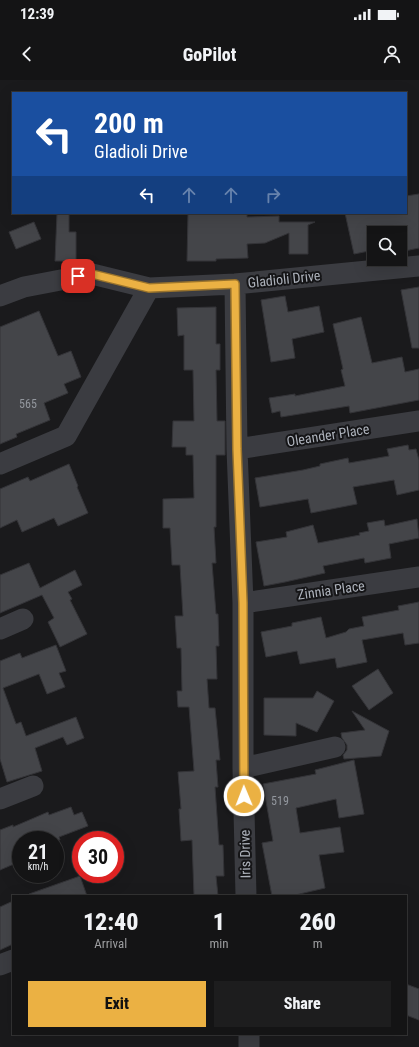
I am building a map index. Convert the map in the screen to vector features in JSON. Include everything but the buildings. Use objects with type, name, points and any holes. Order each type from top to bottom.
[{"type":"street","name":"Gladioli Drive","points":[[0,296],[24,287],[92,274],[149,288],[235,284],[419,266]]},
{"type":"street","name":"Iris Drive","points":[[235,284],[237,449],[243,603],[243,768],[246,895]]},
{"type":"street","points":[[0,464],[66,436],[149,288]]},
{"type":"street","name":"Oleander Place","points":[[237,449],[419,421]]},
{"type":"street","name":"Zinnia Place","points":[[243,603],[419,577]]},
{"type":"street","points":[[0,629],[23,619]]},
{"type":"street","points":[[243,768],[335,747]]},
{"type":"street","points":[[0,799],[33,786]]},
{"type":"street","points":[[0,965],[12,960]]},
{"type":"street","points":[[249,1035],[249,1047]]},
{"type":"route","points":[[78,276],[92,274],[149,288],[235,284],[237,449],[243,603],[244,796]]}]
